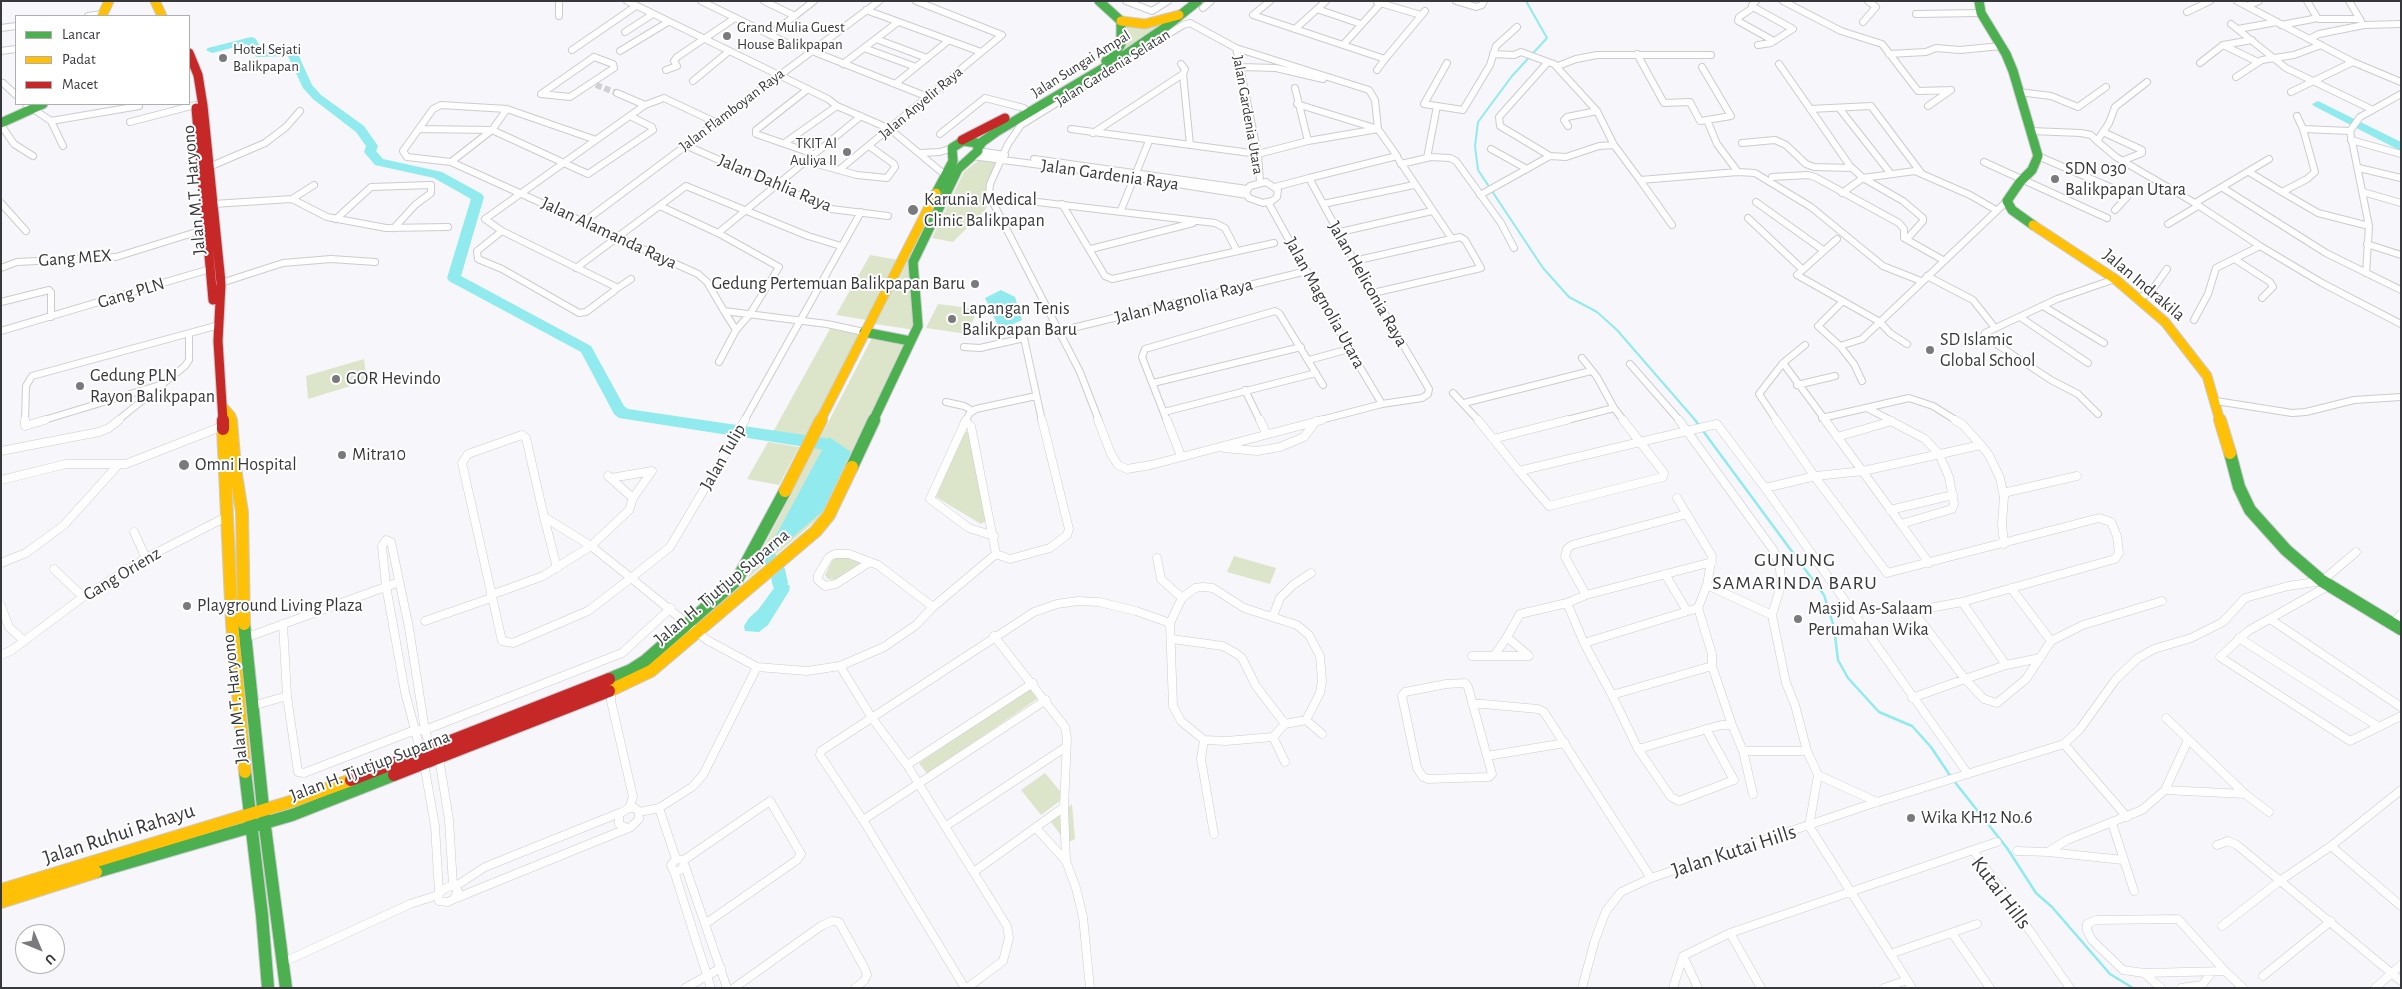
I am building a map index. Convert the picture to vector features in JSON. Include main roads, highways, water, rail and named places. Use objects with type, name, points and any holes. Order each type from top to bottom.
[{"type":"main road","points":[[97,15],[103,1]]},
{"type":"main road","points":[[98,15],[109,1]]},
{"type":"main road","points":[[155,1],[162,15]]},
{"type":"main road","points":[[163,1],[170,15]]},
{"type":"main road","points":[[1099,1],[1121,21],[1145,24],[1183,14]]},
{"type":"main road","name":"Jalan Indrakila","points":[[1979,1],[1981,13],[2001,46],[2013,71],[2038,156],[2032,170],[2007,201],[2012,210],[2023,220],[2115,279],[2164,322],[2188,349],[2206,376],[2216,401],[2239,487],[2250,510],[2286,550],[2325,584],[2397,627]]},
{"type":"main road","name":"Jalan Sungai Ampal","points":[[976,151],[982,142],[996,132],[1122,57],[1200,4]]},
{"type":"main road","name":"Jalan Sungai Ampal","points":[[954,147],[1112,58],[1121,44],[1121,21]]},
{"type":"main road","name":"Jalan M.T. Haryono","points":[[190,57],[198,75],[203,106],[220,283],[219,325],[232,624],[268,988]]},
{"type":"main road","name":"Jalan M.T. Haryono","points":[[190,76],[196,105],[212,293],[219,325]]},
{"type":"main road","points":[[1,124],[32,106]]},
{"type":"main road","points":[[954,147],[958,156],[976,151]]},
{"type":"main road","name":"Jalan H. Tjutjup Suparna","points":[[250,820],[611,690],[651,671],[737,580],[811,442],[864,332],[946,175],[953,161],[954,147]]},
{"type":"main road","name":"Jalan H. Tjutjup Suparna","points":[[429,756],[631,670],[645,662],[774,566],[816,531],[828,515],[919,320],[913,262],[958,169],[976,151]]},
{"type":"main road","points":[[864,332],[910,341]]},
{"type":"main road","name":"Jalan M.T. Haryono","points":[[224,408],[231,416],[235,468],[242,512],[241,537],[245,638],[264,816],[286,988]]},
{"type":"main road","name":"Jalan Ruhui Rahayu","points":[[1,902],[212,836],[250,820]]},
{"type":"main road","name":"Jalan Ruhui Rahayu","points":[[1,890],[213,824],[250,820]]},
{"type":"water","points":[[1001,290],[1015,297],[1022,320],[1000,330],[985,298]]},
{"type":"water","points":[[829,437],[851,452],[823,511],[760,565]]},
{"type":"water","points":[[783,582],[790,586],[789,591],[768,625],[759,632],[745,631],[744,626],[749,618],[758,610],[777,584]]},
{"type":"waterway","points":[[1526,1],[1547,38],[1512,76],[1478,122],[1475,146],[1478,170],[1543,268],[1569,297],[1597,312],[1617,330],[1696,421]]},
{"type":"waterway","points":[[212,50],[251,40],[257,53],[261,55],[288,52],[293,54],[307,86],[317,97],[360,129],[372,146],[370,152],[379,162],[438,175],[478,197],[454,278],[586,349],[619,410],[624,414],[825,444]]},
{"type":"waterway","points":[[2318,104],[2401,147]]},
{"type":"waterway","points":[[1695,420],[1824,595],[1834,627],[1838,660],[1848,678],[1879,712],[1912,726],[1931,747],[1951,777]]},
{"type":"waterway","points":[[769,558],[777,569],[780,583]]},
{"type":"waterway","points":[[1954,781],[2007,848],[2036,893],[2052,907],[2110,974],[2133,988]]},
{"type":"tunnel","points":[[596,85],[617,93]]},
{"type":"place","name":"Grand Mulia Guest House Balikpapan","points":[[727,36]]},
{"type":"place","name":"Hotel Sejati Balikpapan","points":[[223,58]]},
{"type":"place","name":"TKIT Al Auliya II","points":[[847,152]]},
{"type":"place","name":"SDN 030 Balikpapan Utara","points":[[2055,179]]},
{"type":"place","name":"Karunia Medical Clinic Balikpapan","points":[[913,210]]},
{"type":"place","name":"Gedung Pertemuan Balikpapan Baru","points":[[975,284]]},
{"type":"place","name":"Lapangan Tenis Balikpapan Baru","points":[[952,319]]},
{"type":"place","name":"SD Islamic Global School","points":[[1930,350]]},
{"type":"place","name":"GOR Hevindo","points":[[336,379]]},
{"type":"place","name":"Gedung PLN Rayon Balikpapan","points":[[80,386]]},
{"type":"place","name":"Mitra10","points":[[342,455]]},
{"type":"place","name":"Omni Hospital","points":[[184,465]]},
{"type":"place","name":"Playground Living Plaza","points":[[187,606]]},
{"type":"place","name":"Masjid As-Salaam Perumahan Wika","points":[[1798,619]]},
{"type":"place","name":"Wika KH12 No.6","points":[[1911,818]]},
{"type":"district","name":"GUNUNG SAMARINDA BARU","points":[[1795,572]]}]
